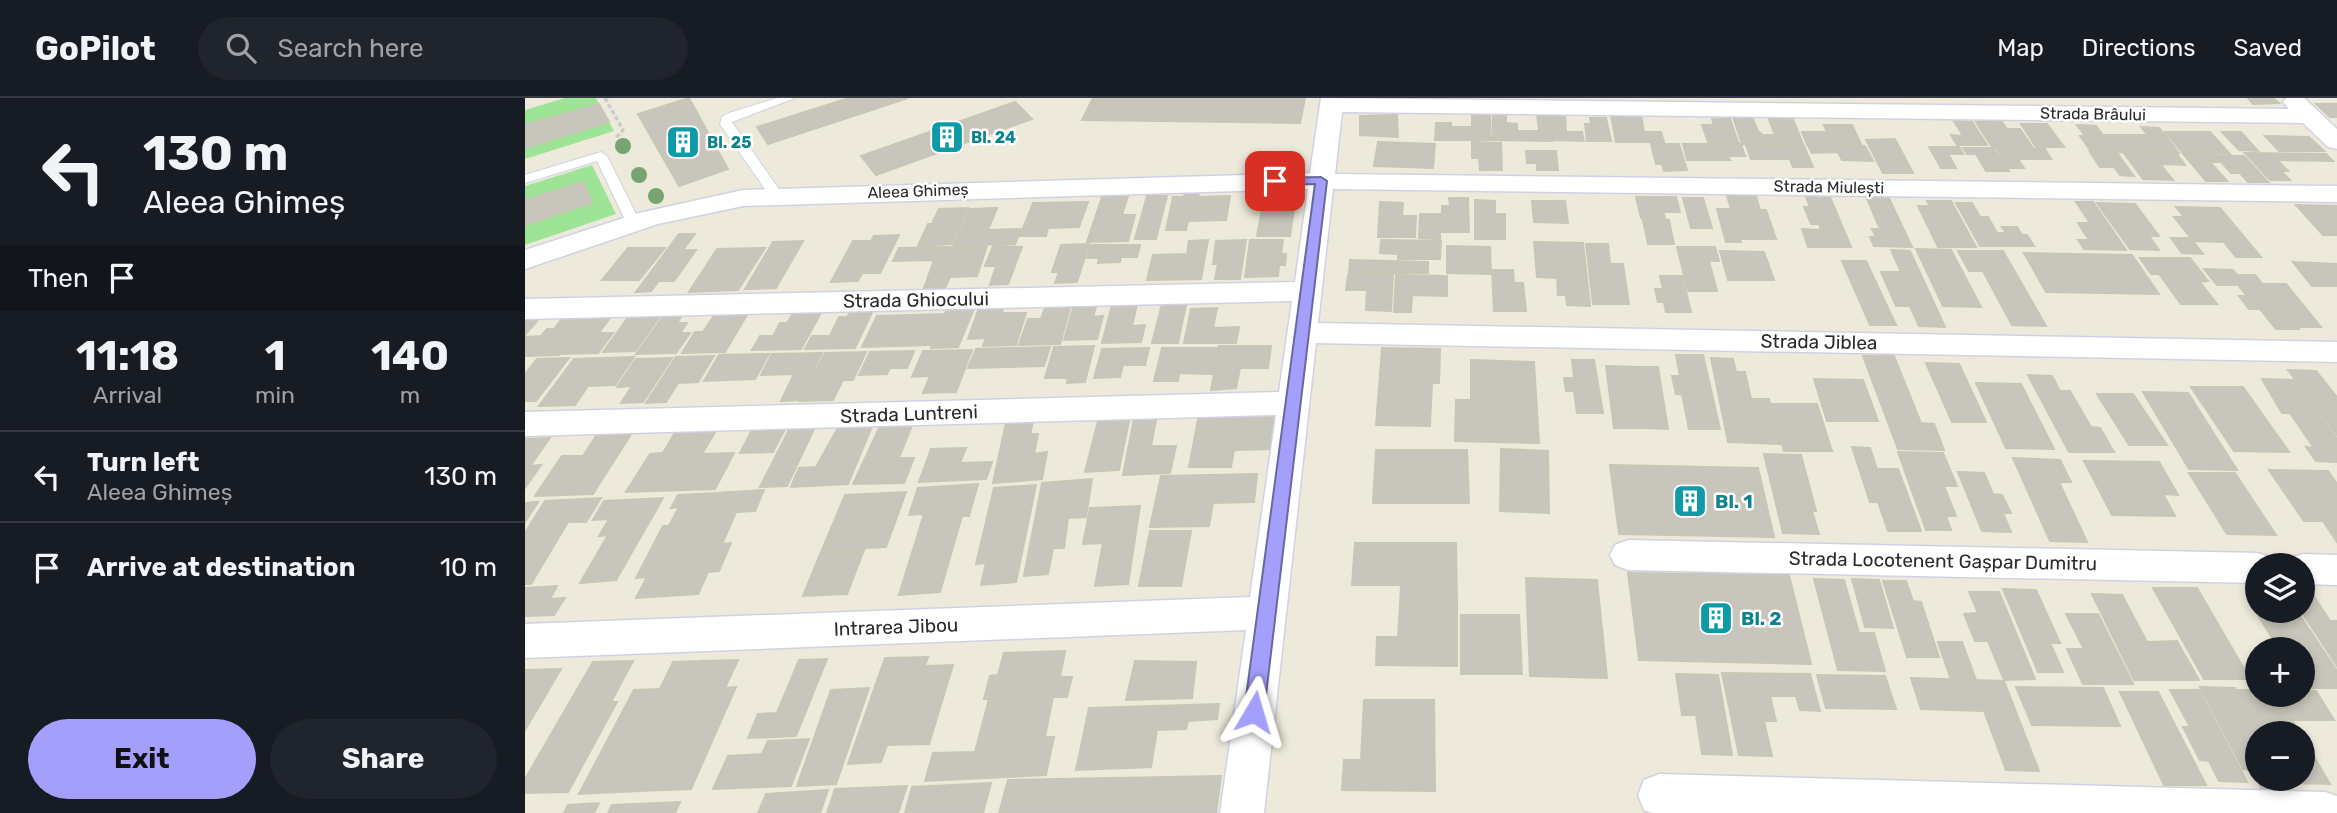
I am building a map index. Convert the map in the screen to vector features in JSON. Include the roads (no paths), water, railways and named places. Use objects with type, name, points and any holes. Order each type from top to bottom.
[{"type":"street","points":[[2291,98],[2336,141]]},
{"type":"street","points":[[1242,813],[1331,102]]},
{"type":"street","name":"Strada Brâului","points":[[1331,102],[2310,116]]},
{"type":"street","name":"Aleea Ghimeș","points":[[525,260],[633,222],[718,200],[776,195],[1321,181]]},
{"type":"street","name":"Strada Miulești","points":[[1321,181],[2337,194]]},
{"type":"street","name":"Strada Ghiocului","points":[[525,309],[1307,291]]},
{"type":"street","name":"Strada Jiblea","points":[[1301,333],[2337,352]]},
{"type":"street","name":"Strada Luntreni","points":[[525,424],[1293,403]]},
{"type":"street","name":"Strada Locotenent Gașpar Dumitru","points":[[1628,555],[2245,568]]},
{"type":"street","points":[[2315,569],[2337,570]]},
{"type":"street","name":"Intrarea Jibou","points":[[525,641],[1266,613]]},
{"type":"street","points":[[1659,796],[2325,813]]},
{"type":"lane","points":[[776,195],[726,124],[726,120],[789,98]]},
{"type":"lane","points":[[525,179],[601,156],[633,222]]},
{"type":"place","name":"Bl. 24","points":[[947,137]]},
{"type":"place","name":"Bl. 25","points":[[683,142]]},
{"type":"place","name":"Bl. 1","points":[[1690,501]]},
{"type":"place","name":"Bl. 2","points":[[1716,618]]}]
